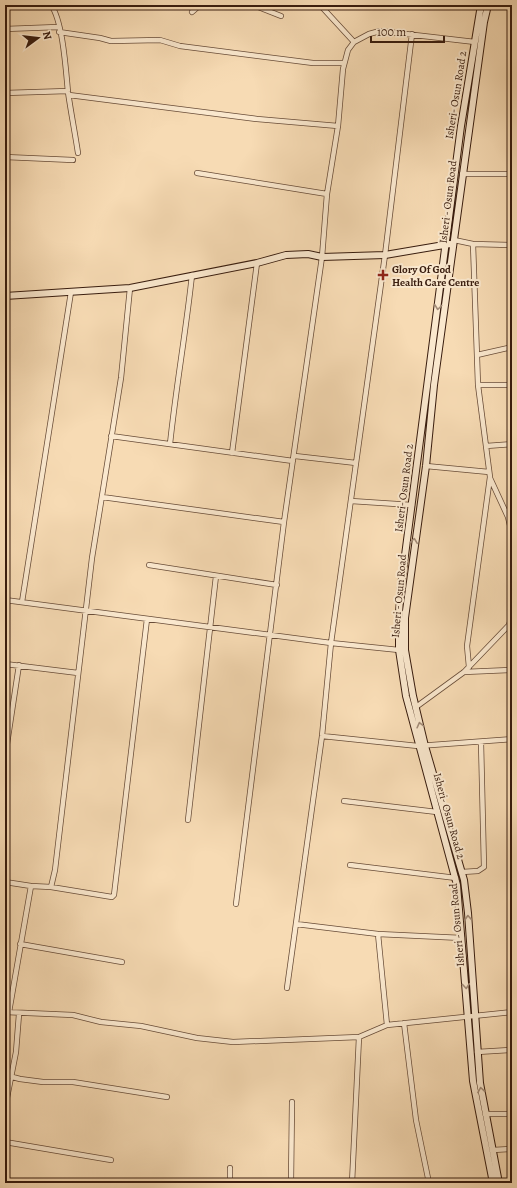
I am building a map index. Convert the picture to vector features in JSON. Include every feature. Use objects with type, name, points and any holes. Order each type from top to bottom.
[{"type":"main road","name":"Isheri- Osun Road 2","points":[[486,5],[475,42],[461,126],[451,243],[401,586],[399,650],[406,696],[418,746],[456,878],[471,1015],[473,1081],[493,1183]]},
{"type":"main road","name":"Isheri - Osun Road","points":[[486,5],[451,243],[426,466],[405,618],[405,650],[425,746],[462,872],[468,912],[471,1015],[485,1114],[499,1183]]},
{"type":"main road","points":[[6,296],[71,292],[85,289],[130,288],[257,263],[286,255],[308,254],[322,257],[385,255],[451,243]]},
{"type":"street","points":[[51,5],[59,30],[66,63],[68,93],[78,153]]},
{"type":"street","points":[[192,12],[200,5]]},
{"type":"street","points":[[253,5],[281,16]]},
{"type":"street","points":[[320,5],[354,42]]},
{"type":"street","points":[[5,29],[59,30],[111,41],[160,40],[180,46],[313,63],[344,64]]},
{"type":"street","points":[[236,904],[271,636],[284,522],[295,456],[322,257],[327,194],[338,126],[344,64],[348,50],[354,42],[369,34],[380,31],[475,42]]},
{"type":"street","points":[[287,988],[322,736],[331,643],[385,255],[412,34]]},
{"type":"street","points":[[5,93],[68,93],[257,119],[338,126]]},
{"type":"street","points":[[5,157],[74,160]]},
{"type":"street","points":[[197,173],[327,194]]},
{"type":"street","points":[[462,174],[512,174]]},
{"type":"street","points":[[451,243],[512,244]]},
{"type":"street","points":[[469,667],[467,646],[490,475],[478,385],[473,244]]},
{"type":"street","points":[[232,453],[257,263]]},
{"type":"street","points":[[170,444],[178,372],[189,309],[192,275]]},
{"type":"street","points":[[51,887],[55,870],[85,611],[121,378],[130,288]]},
{"type":"street","points":[[22,602],[71,292]]},
{"type":"street","points":[[5,309],[6,296]]},
{"type":"street","points":[[477,355],[512,347]]},
{"type":"street","points":[[478,385],[512,385]]},
{"type":"street","points":[[111,436],[293,461]]},
{"type":"street","points":[[486,446],[512,444]]},
{"type":"street","points":[[295,456],[356,463]]},
{"type":"street","points":[[426,466],[490,475]]},
{"type":"street","points":[[490,475],[510,517],[512,534]]},
{"type":"street","points":[[102,497],[284,522]]},
{"type":"street","points":[[351,500],[412,506]]},
{"type":"street","points":[[148,565],[277,585]]},
{"type":"street","points":[[188,820],[216,576]]},
{"type":"street","points":[[5,600],[271,636],[399,650]]},
{"type":"street","points":[[416,707],[464,672],[509,625],[512,616]]},
{"type":"street","points":[[5,882],[51,887],[112,897],[114,895],[147,619]]},
{"type":"street","points":[[5,664],[78,673]]},
{"type":"street","points":[[5,757],[19,666]]},
{"type":"street","points":[[464,672],[512,670]]},
{"type":"street","points":[[322,736],[418,746],[512,739]]},
{"type":"street","points":[[462,872],[478,871],[484,867],[481,742]]},
{"type":"street","points":[[344,801],[437,812]]},
{"type":"street","points":[[350,865],[456,878]]},
{"type":"street","points":[[31,886],[7,1012],[19,1014],[73,1015],[101,1022],[141,1026],[197,1038],[233,1042],[359,1037],[387,1025],[471,1015],[512,1012]]},
{"type":"street","points":[[296,924],[378,934],[462,938]]},
{"type":"street","points":[[378,934],[387,1025]]},
{"type":"street","points":[[20,944],[122,962]]},
{"type":"street","points":[[5,1108],[12,1076],[19,1014]]},
{"type":"street","points":[[404,1023],[416,1120],[427,1183]]},
{"type":"street","points":[[352,1183],[359,1037]]},
{"type":"street","points":[[477,1052],[512,1050]]},
{"type":"street","points":[[5,1075],[20,1079],[43,1082],[73,1082],[167,1097]]},
{"type":"street","points":[[291,1183],[292,1102]]},
{"type":"street","points":[[485,1114],[512,1114]]},
{"type":"street","points":[[5,1142],[111,1160]]},
{"type":"street","points":[[493,1150],[512,1149]]},
{"type":"street","points":[[230,1168],[230,1183]]},
{"type":"place","name":"Glory Of God Health Care Centre","points":[[383,275]]}]
